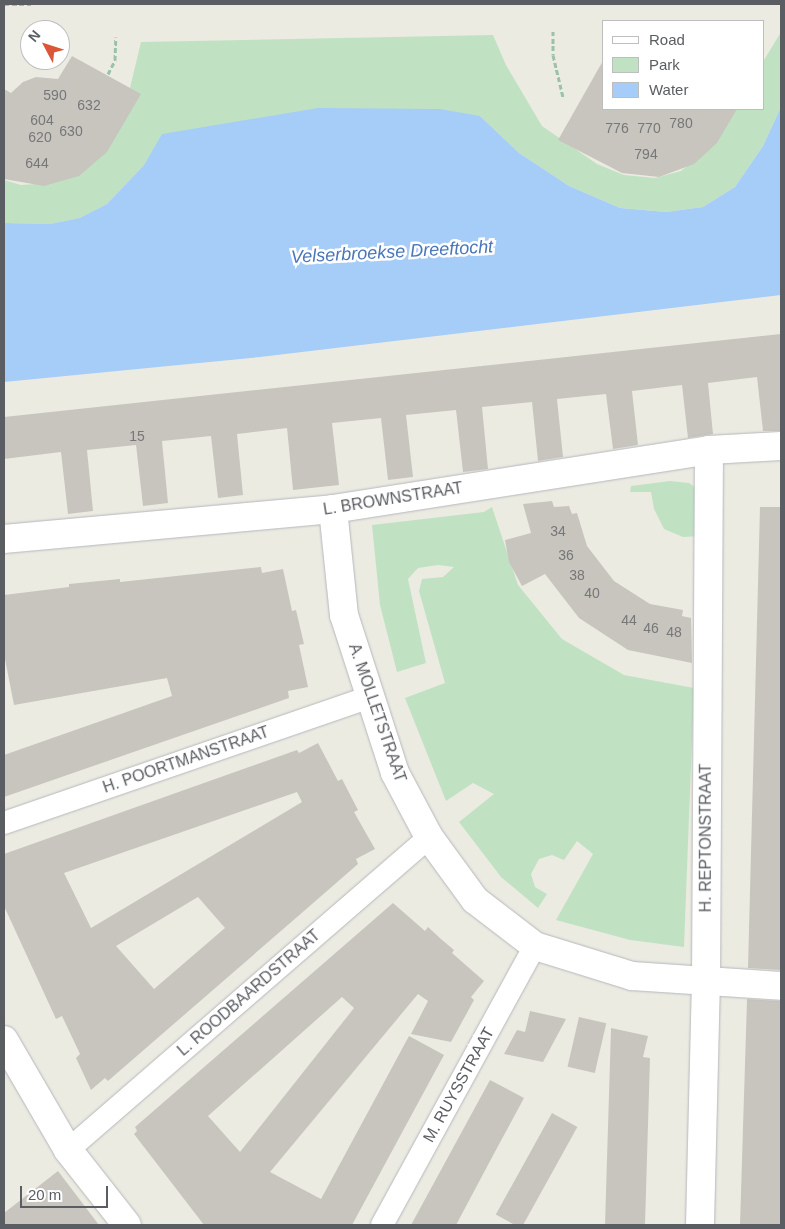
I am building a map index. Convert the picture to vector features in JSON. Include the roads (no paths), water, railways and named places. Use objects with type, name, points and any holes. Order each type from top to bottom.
[{"type":"street","name":"L. BROWNSTRAAT","points":[[4,539],[332,509],[709,450],[781,446]]},
{"type":"street","name":"H. REPTONSTRAAT","points":[[700,1225],[706,983],[709,450]]},
{"type":"street","name":"A. MOLLETSTRAAT","points":[[332,509],[344,615],[368,696],[395,773],[429,837],[475,900],[535,946],[632,976],[706,983],[781,986]]},
{"type":"street","name":"H. POORTMANSTRAAT","points":[[4,823],[368,696]]},
{"type":"street","name":"L. ROODBAARDSTRAAT","points":[[68,1150],[429,837]]},
{"type":"street","name":"M. RUYSSTRAAT","points":[[382,1225],[535,946]]},
{"type":"street","points":[[4,1040],[68,1150],[127,1225]]},
{"type":"water","name":"Velserbroekse Dreeftocht","points":[[781,107],[781,295],[260,357],[4,382],[4,223],[50,224],[80,218],[107,204],[144,165],[162,134],[318,108],[440,109],[480,116],[519,153],[569,186],[620,208],[666,212],[703,207],[735,187],[763,146]]}]
